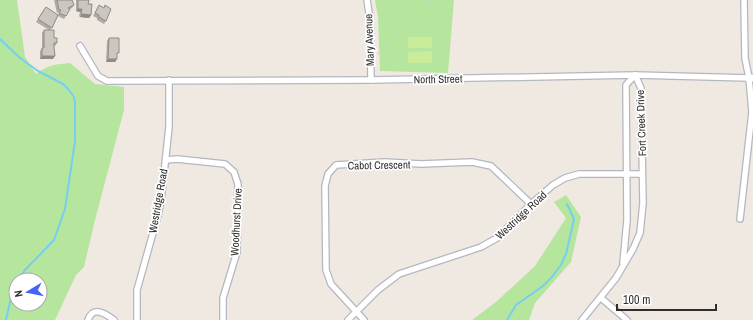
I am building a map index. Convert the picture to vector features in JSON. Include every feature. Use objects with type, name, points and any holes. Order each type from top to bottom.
[{"type":"street","name":"Mary Avenue","points":[[367,0],[370,19],[371,80]]},
{"type":"street","points":[[740,219],[752,112],[751,78],[744,58],[744,0]]},
{"type":"street","name":"North Street","points":[[80,46],[98,76],[108,81],[371,80],[636,75],[751,78]]},
{"type":"street","name":"Fort Creek Drive","points":[[582,320],[616,278],[633,249],[640,233],[642,218],[641,88],[636,75],[626,86],[627,225],[623,266]]},
{"type":"street","name":"Westridge Road","points":[[137,320],[137,290],[158,215],[166,160],[169,127],[169,80]]},
{"type":"street","name":"Woodhurst Drive","points":[[166,160],[177,159],[225,164],[234,172],[238,184],[237,252],[224,298],[223,320]]},
{"type":"street","name":"Cabot Crescent","points":[[364,320],[355,312],[331,284],[326,270],[325,186],[328,174],[336,165],[385,162],[421,164],[472,162],[491,166],[531,204]]},
{"type":"street","name":"Westridge Road","points":[[348,320],[378,290],[400,274],[481,247],[493,241],[511,226],[531,204],[552,186],[565,178],[579,174],[642,174]]},
{"type":"street","points":[[601,298],[627,320]]},
{"type":"street","points":[[88,320],[93,312],[100,311],[114,320]]},
{"type":"path","points":[[370,62],[401,28],[431,0]]},
{"type":"green space","points":[[0,0],[17,0],[25,57],[36,74],[52,66],[70,63],[95,84],[124,87],[124,110],[84,267],[76,275],[55,320],[0,320]]},
{"type":"green space","points":[[375,0],[454,0],[448,73],[380,71],[378,17]]},
{"type":"green space","points":[[408,37],[432,37],[432,48],[408,48]]},
{"type":"green space","points":[[432,51],[432,63],[408,63],[408,52]]},
{"type":"green space","points":[[566,195],[581,217],[571,262],[535,303],[529,320],[472,320],[496,302],[535,266],[566,218],[554,202]]},
{"type":"building","points":[[57,0],[72,0],[74,5],[68,8],[70,9],[66,16],[59,13],[61,10],[59,10]]},
{"type":"building","points":[[78,0],[89,0],[88,4],[92,4],[91,15],[81,13],[82,9],[78,9]]},
{"type":"building","points":[[99,5],[104,8],[105,5],[111,9],[106,21],[95,13]]},
{"type":"building","points":[[46,7],[58,15],[52,28],[38,19]]},
{"type":"building","points":[[44,30],[54,30],[54,38],[57,38],[57,43],[54,43],[55,56],[42,56],[42,48],[44,48]]},
{"type":"building","points":[[109,38],[119,38],[119,53],[117,53],[117,59],[108,59]]},
{"type":"waterway","points":[[0,39],[20,58],[38,71],[63,84],[74,97],[75,103],[75,141],[65,209],[54,240],[24,272]]},
{"type":"waterway","points":[[507,320],[516,305],[543,286],[561,265],[566,254],[574,219],[567,204]]},
{"type":"waterway","points":[[6,320],[8,311]]}]
